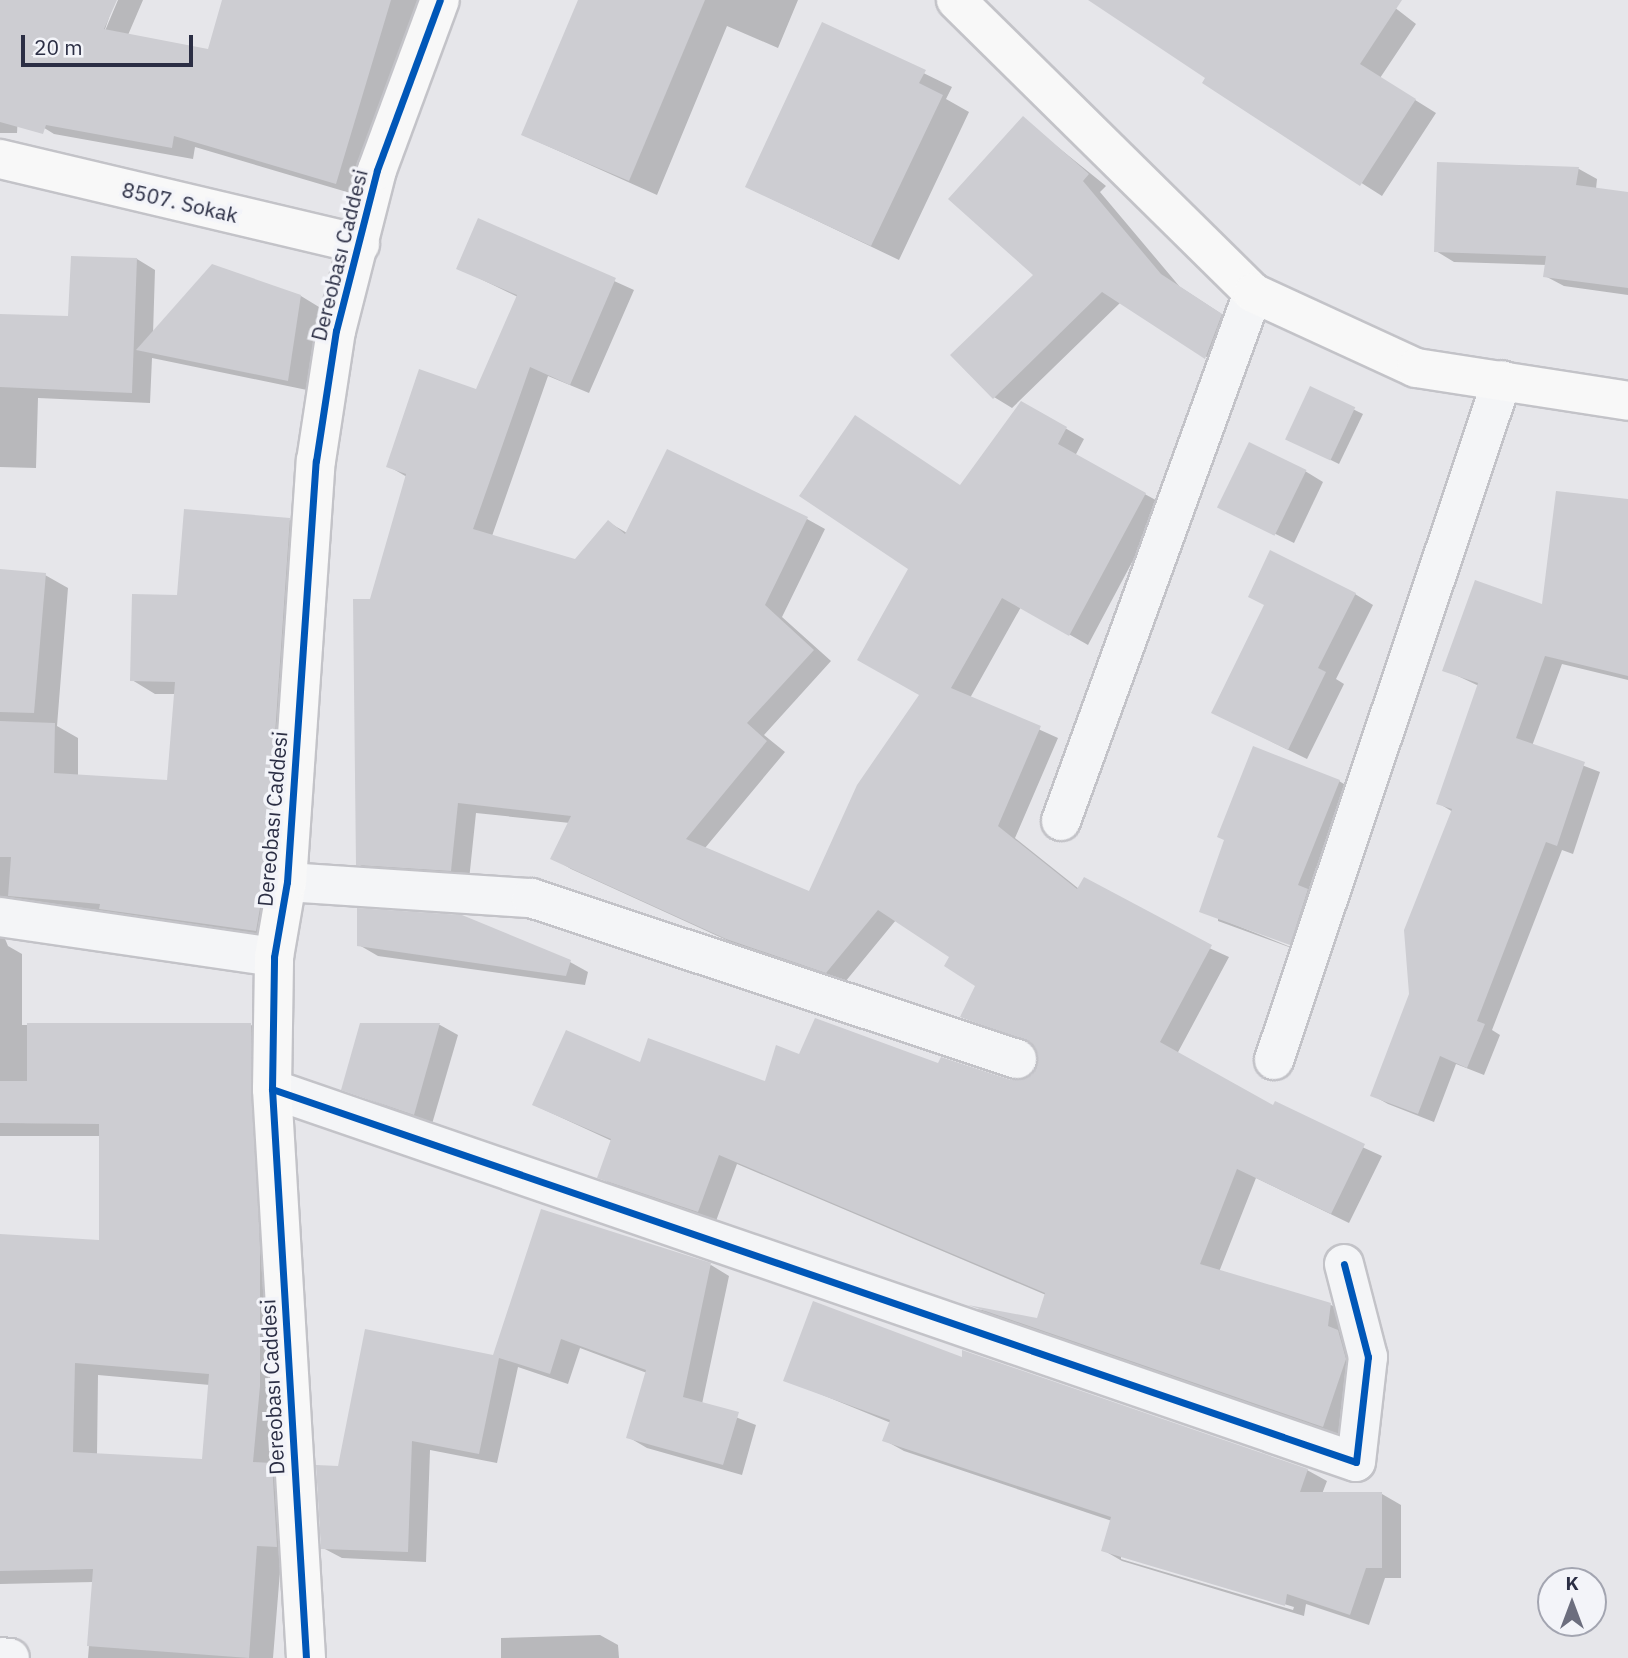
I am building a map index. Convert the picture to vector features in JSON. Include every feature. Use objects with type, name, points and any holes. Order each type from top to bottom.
[{"type":"street","name":"Dereobası Caddesi","points":[[306,1658],[272,1089],[274,957],[287,882],[316,461],[335,331],[360,244],[377,170],[440,0]]},
{"type":"street","points":[[956,0],[1253,293],[1416,368],[1628,401]]},
{"type":"street","name":"8507. Sokak","points":[[0,159],[360,244]]},
{"type":"street","points":[[1060,821],[1253,293]]},
{"type":"street","points":[[1274,1060],[1502,380]]},
{"type":"street","points":[[287,882],[531,898],[1017,1059]]},
{"type":"street","points":[[0,917],[274,957]]},
{"type":"street","points":[[272,1089],[1356,1462],[1368,1357],[1344,1264]]},
{"type":"street","points":[[0,1657],[10,1658]]},
{"type":"building","points":[[0,0],[117,0],[104,29],[208,49],[222,0],[391,0],[336,184],[174,136],[172,148],[46,125],[43,134],[0,122]]},
{"type":"building","points":[[578,0],[705,0],[629,181],[521,135]]},
{"type":"building","points":[[1088,0],[1402,0],[1360,64],[1416,99],[1360,186],[1202,83],[1205,78]]},
{"type":"building","points":[[822,22],[926,70],[919,83],[943,95],[871,246],[745,187]]},
{"type":"building","points":[[1023,116],[1089,174],[1083,181],[1161,274],[1222,314],[1205,359],[1102,292],[993,399],[950,355],[1033,275],[948,199]]},
{"type":"building","points":[[1437,162],[1579,167],[1576,185],[1628,192],[1628,288],[1543,277],[1546,256],[1434,252]]},
{"type":"building","points":[[478,218],[616,278],[570,385],[530,367],[473,529],[575,559],[608,520],[625,534],[667,449],[808,517],[765,605],[814,650],[747,723],[767,741],[686,839],[809,891],[857,785],[919,695],[857,660],[908,569],[799,496],[855,415],[960,485],[1021,401],[1067,427],[1058,444],[1146,493],[1069,636],[1002,598],[951,688],[1041,726],[998,826],[1077,889],[1084,877],[1212,945],[1160,1042],[1273,1105],[1275,1101],[1365,1144],[1331,1214],[1237,1169],[1200,1264],[1331,1303],[1328,1326],[1338,1330],[1346,1359],[1323,1427],[968,1305],[1037,1318],[1045,1293],[719,1155],[698,1212],[597,1178],[611,1139],[532,1105],[566,1030],[640,1062],[648,1038],[765,1081],[776,1045],[799,1054],[815,1018],[938,1063],[941,1057],[1011,1080],[1032,1075],[1038,1055],[1033,1044],[960,1017],[975,986],[944,966],[949,957],[878,910],[826,973],[726,939],[550,859],[571,816],[458,803],[451,871],[356,865],[353,599],[370,599],[406,474],[386,467],[419,369],[476,389],[517,295],[456,269]]},
{"type":"building","points":[[71,256],[137,258],[132,393],[0,387],[0,314],[68,316]]},
{"type":"building","points":[[212,264],[301,295],[288,381],[136,350]]},
{"type":"building","points":[[1310,386],[1355,407],[1330,461],[1285,439]]},
{"type":"building","points":[[1249,442],[1307,470],[1275,536],[1217,508]]},
{"type":"building","points":[[1556,491],[1628,499],[1628,676],[1545,656],[1516,738],[1585,762],[1557,846],[1546,842],[1477,1021],[1485,1024],[1467,1068],[1440,1056],[1418,1114],[1370,1096],[1409,994],[1404,930],[1452,809],[1436,804],[1478,683],[1442,671],[1475,580],[1542,604]]},
{"type":"building","points":[[184,509],[290,518],[265,879],[256,931],[99,909],[100,904],[8,896],[11,857],[0,857],[0,721],[55,723],[54,773],[167,780],[175,682],[130,681],[132,594],[177,595]]},
{"type":"building","points":[[1270,550],[1356,593],[1318,668],[1326,672],[1288,750],[1211,713],[1264,605],[1248,597]]},
{"type":"building","points":[[0,569],[46,573],[34,713],[0,712]]},
{"type":"building","points":[[1253,746],[1340,780],[1298,885],[1308,889],[1290,945],[1199,912],[1224,840],[1217,837]]},
{"type":"building","points":[[357,908],[462,915],[571,960],[566,976],[357,946]]},
{"type":"building","points":[[27,1023],[251,1023],[260,1248],[260,1386],[253,1462],[272,1463],[277,1547],[257,1546],[249,1658],[87,1646],[93,1569],[0,1571],[0,1234],[99,1240],[99,1124],[0,1123],[0,1081],[27,1081]],"holes":[[[75,1363],[209,1374],[202,1459],[73,1452]]]},
{"type":"building","points":[[360,1023],[440,1023],[414,1115],[341,1090]]},
{"type":"building","points":[[541,1209],[711,1263],[683,1397],[739,1412],[723,1465],[626,1438],[646,1370],[561,1339],[550,1374],[499,1358],[479,1454],[412,1441],[408,1552],[321,1549],[316,1465],[338,1466],[365,1329],[493,1355]]},
{"type":"building","points":[[813,1301],[962,1357],[962,1350],[1308,1469],[1300,1492],[1382,1492],[1382,1568],[1366,1568],[1350,1615],[1287,1594],[1285,1606],[1101,1551],[1111,1517],[882,1441],[890,1420],[783,1381]]},
{"type":"cycle path","points":[[306,1658],[272,1089],[274,957],[287,882],[316,461],[336,331],[377,170],[440,0]]},
{"type":"cycle path","points":[[272,1089],[1356,1462],[1368,1357],[1344,1264]]}]
